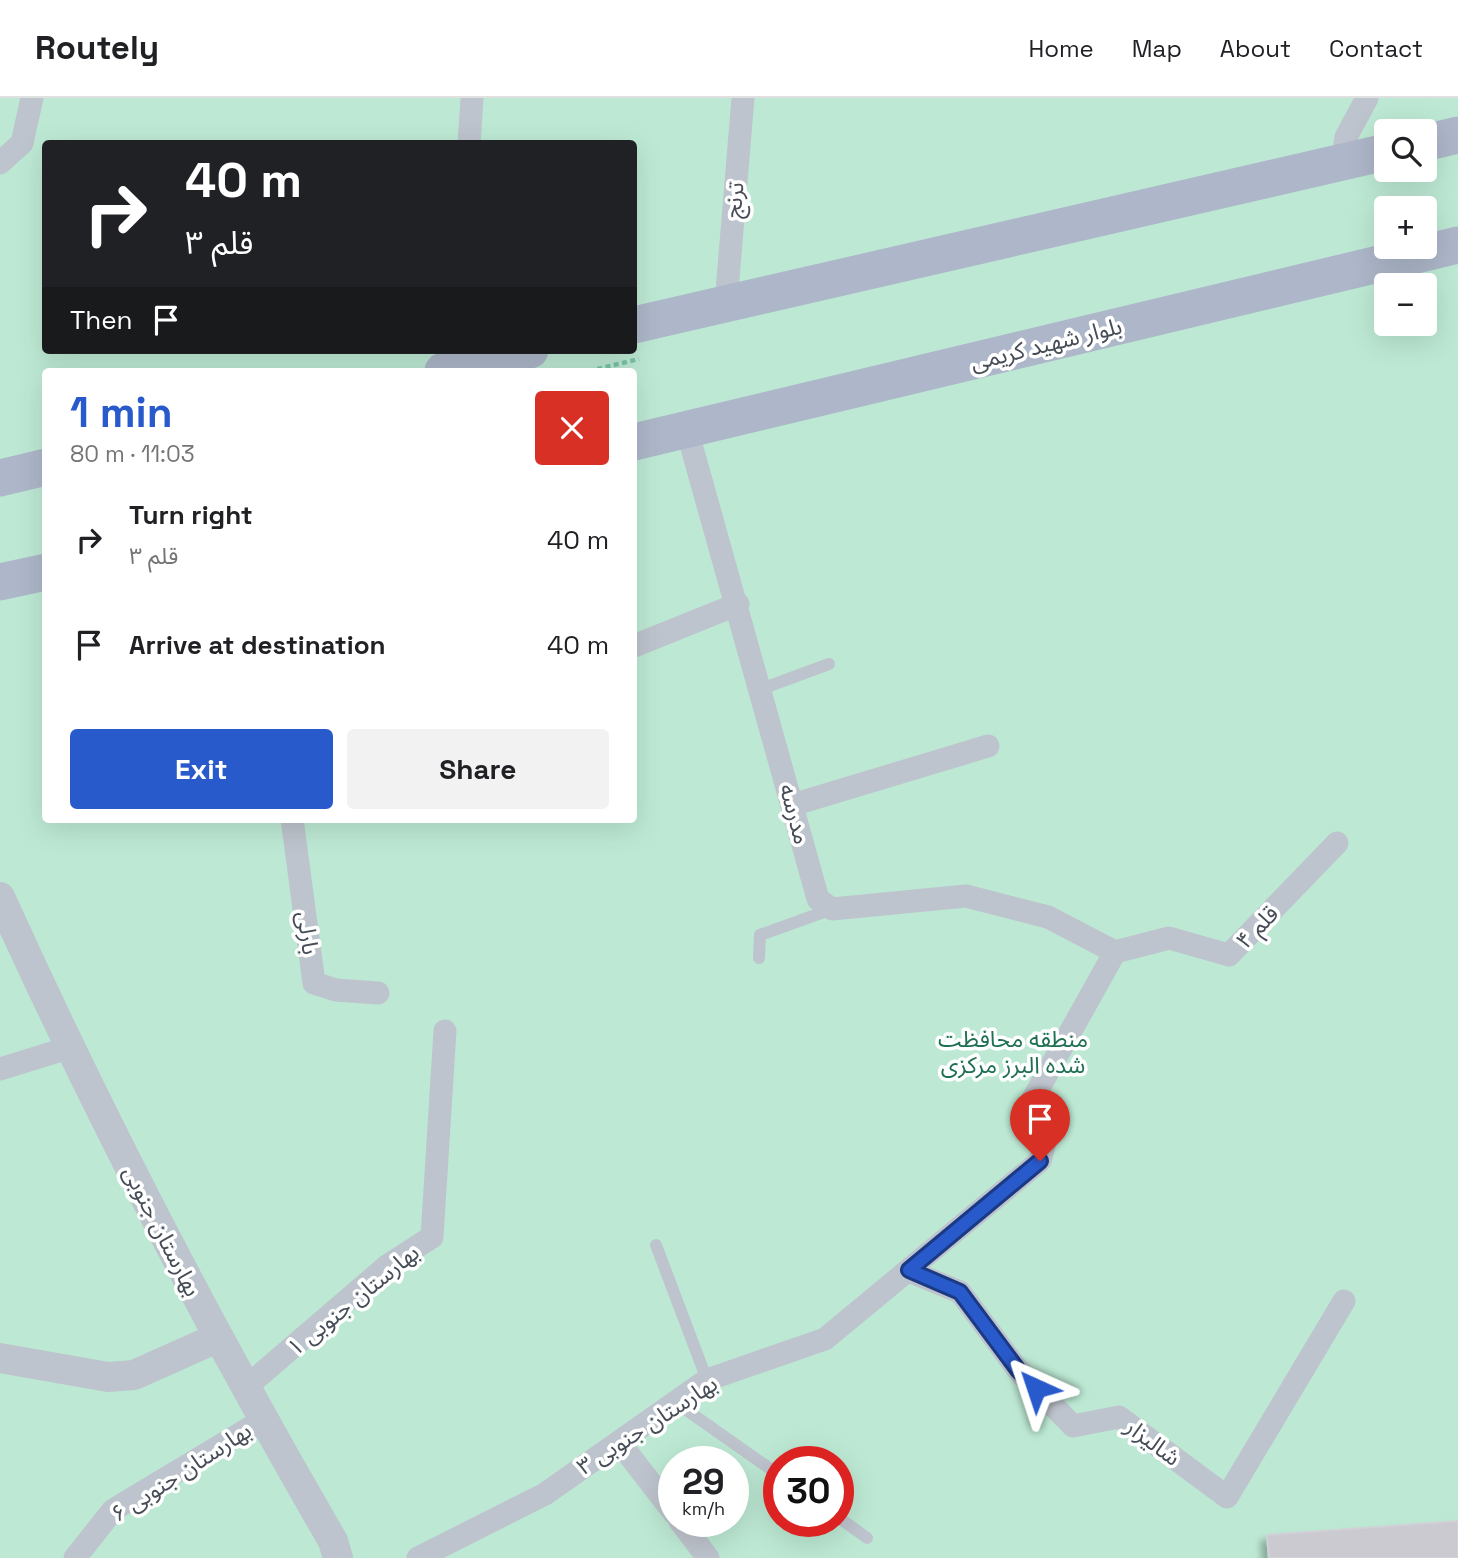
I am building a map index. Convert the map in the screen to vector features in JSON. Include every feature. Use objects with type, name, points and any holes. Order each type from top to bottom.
[{"type":"main road","points":[[1437,140],[1458,135]]},
{"type":"main road","points":[[637,324],[1374,155]]},
{"type":"main road","name":"بلوار شهید کریمی","points":[[637,441],[1458,245]]},
{"type":"main road","points":[[449,363],[505,354]]},
{"type":"main road","points":[[0,478],[42,468]]},
{"type":"main road","points":[[0,478],[42,475]]},
{"type":"main road","points":[[0,582],[42,573]]},
{"type":"street","points":[[0,163],[22,142],[32,98]]},
{"type":"street","points":[[469,140],[472,98]]},
{"type":"street","name":"ترنج","points":[[726,303],[743,98]]},
{"type":"street","points":[[1342,163],[1346,137],[1367,98]]},
{"type":"street","name":"مدرسه","points":[[687,430],[738,604],[818,899],[832,909]]},
{"type":"street","points":[[637,645],[738,604]]},
{"type":"street","points":[[792,805],[988,747]]},
{"type":"street","name":"بارلی","points":[[293,823],[314,983],[337,990],[378,993]]},
{"type":"street","name":"قلم ۴","points":[[1115,951],[1169,938],[1229,955],[1337,843]]},
{"type":"street","points":[[832,909],[965,896],[1048,917],[1115,951]]},
{"type":"street","name":"بهارستان جنوبی","points":[[0,897],[68,1048],[216,1338],[333,1541],[338,1558]]},
{"type":"street","name":"بهارستان جنوبی ۳","points":[[418,1558],[545,1494],[707,1380],[825,1339],[1040,1161],[1046,1138],[1030,1104],[1115,951]]},
{"type":"street","name":"بهارستان جنوبی ۱","points":[[245,1388],[387,1266],[432,1237],[445,1031]]},
{"type":"street","points":[[0,1069],[68,1048]]},
{"type":"street","name":"شالیزار","points":[[909,1270],[960,1292],[1018,1370],[1073,1426],[1119,1417],[1227,1497],[1344,1301]]},
{"type":"street","points":[[0,1358],[108,1377],[134,1374],[216,1338]]},
{"type":"street","name":"بهارستان جنوبی ۶","points":[[75,1558],[113,1510],[263,1420]]},
{"type":"street","points":[[619,1442],[658,1492]]},
{"type":"street","points":[[692,1537],[708,1558]]},
{"type":"lane","points":[[761,689],[829,664]]},
{"type":"lane","points":[[759,958],[760,934],[832,909]]},
{"type":"lane","points":[[656,1245],[707,1380]]},
{"type":"lane","points":[[675,1402],[763,1464]]},
{"type":"lane","points":[[854,1529],[867,1538]]},
{"type":"green space","name":"منطقه محافظت شده البرز مرکزی","points":[[0,98],[1458,98],[1458,1558],[0,1558]]},
{"type":"building","points":[[1458,1521],[1458,1558],[1269,1558],[1267,1535]]},
{"type":"route","points":[[1036,1388],[1018,1370],[960,1292],[909,1270],[1040,1161]]}]
